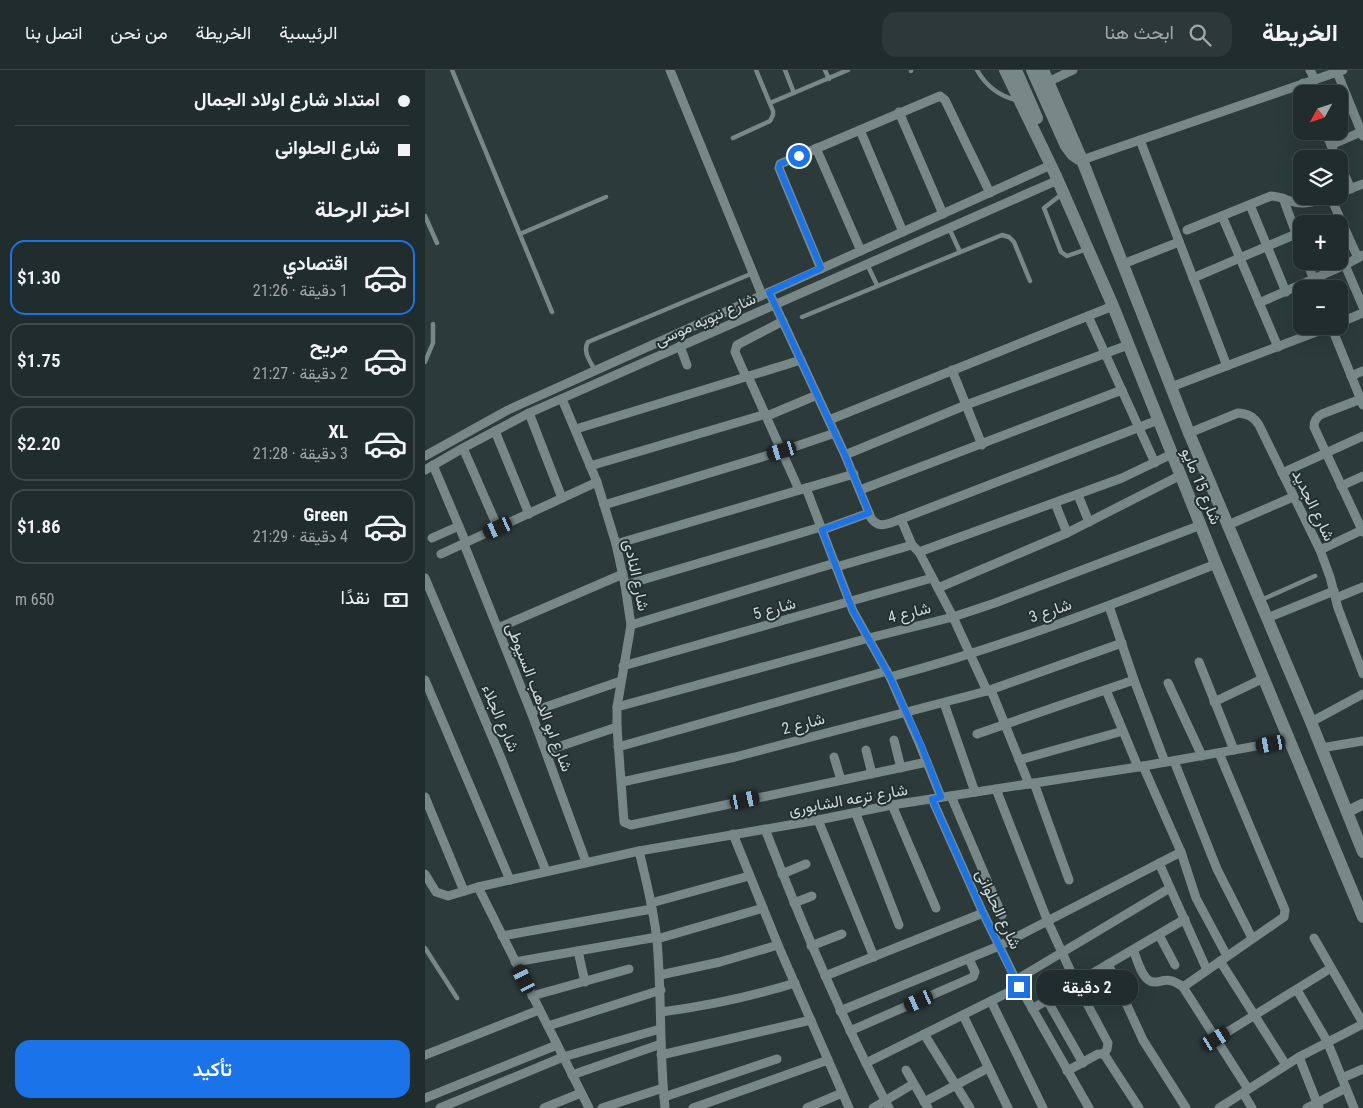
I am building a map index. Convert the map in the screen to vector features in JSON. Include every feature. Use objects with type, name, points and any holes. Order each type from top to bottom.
[{"type":"main road","name":"شارع 15 مايو","points":[[1005,70],[1025,102],[1113,306],[1216,564],[1363,917]]},
{"type":"main road","points":[[1016,70],[1025,102]]},
{"type":"main road","points":[[1032,70],[1068,150],[1076,158],[1082,160]]},
{"type":"main road","name":"شارع 15 مايو","points":[[1045,76],[1082,160],[1189,433],[1311,722],[1363,851]]},
{"type":"street","points":[[669,70],[753,273],[765,294],[775,304],[875,524],[880,525],[901,519],[1158,420]]},
{"type":"street","points":[[1045,76],[1073,70]]},
{"type":"street","points":[[1310,70],[1315,80]]},
{"type":"street","points":[[1082,160],[1340,71],[1363,133],[1331,145]]},
{"type":"street","points":[[821,268],[779,168],[782,163],[940,96],[945,100],[990,193]]},
{"type":"street","points":[[899,112],[943,214]]},
{"type":"street","points":[[860,130],[903,232]]},
{"type":"street","points":[[1140,140],[1227,366]]},
{"type":"street","points":[[1329,140],[1333,150]]},
{"type":"street","points":[[816,148],[861,251]]},
{"type":"street","name":"شارع نبويه موسى","points":[[425,456],[491,419],[821,268],[990,193],[1054,173]]},
{"type":"street","name":"شارع نبويه موسى","points":[[429,468],[529,414],[949,228],[1054,173]]},
{"type":"street","points":[[1348,182],[1351,189]]},
{"type":"street","points":[[1348,190],[1363,184]]},
{"type":"street","points":[[1187,230],[1271,196],[1293,201]]},
{"type":"street","points":[[1283,198],[1293,226]]},
{"type":"street","points":[[1249,205],[1286,292]]},
{"type":"street","points":[[1335,205],[1361,257],[1348,264]]},
{"type":"street","points":[[1222,216],[1278,347]]},
{"type":"street","points":[[1193,278],[1293,235]]},
{"type":"street","points":[[1123,264],[1179,242]]},
{"type":"street","points":[[1310,270],[1314,279]]},
{"type":"street","points":[[1259,303],[1334,270]]},
{"type":"street","points":[[1347,270],[1363,307]]},
{"type":"street","points":[[829,420],[1113,306]]},
{"type":"street","points":[[1348,319],[1363,313]]},
{"type":"street","points":[[1088,316],[1155,463]]},
{"type":"street","name":"شارع الحلوانى","points":[[783,321],[737,345],[735,352],[782,451],[822,528],[857,621],[889,674],[907,712],[927,762],[936,798],[983,913],[1018,984],[1089,1108]]},
{"type":"street","points":[[1171,387],[1308,335]]},
{"type":"street","points":[[1320,550],[1363,531],[1360,517],[1341,486],[1314,427],[1317,417],[1362,402],[1335,335]]},
{"type":"street","points":[[845,455],[966,405],[1128,345]]},
{"type":"street","points":[[680,346],[687,365]]},
{"type":"street","points":[[576,430],[801,360]]},
{"type":"street","points":[[952,370],[982,445]]},
{"type":"street","points":[[1351,376],[1363,371]]},
{"type":"street","points":[[861,490],[1122,390]]},
{"type":"street","points":[[590,466],[766,415],[817,395]]},
{"type":"street","name":"شارع النادى","points":[[562,399],[597,482],[616,544],[625,585],[631,625],[617,707],[617,727],[623,818],[627,824],[631,825],[841,780]]},
{"type":"street","name":"شارع الجديد","points":[[1189,433],[1238,413],[1254,418],[1259,424],[1320,550],[1363,674]]},
{"type":"street","points":[[529,414],[562,498]]},
{"type":"street","points":[[495,431],[529,514]]},
{"type":"street","points":[[604,505],[835,433]]},
{"type":"street","points":[[1282,473],[1363,436]]},
{"type":"street","points":[[463,448],[498,528]]},
{"type":"street","points":[[919,552],[1122,478],[1172,454]]},
{"type":"street","name":"شارع ابو الدهب السيوطى","points":[[429,468],[459,526],[546,751],[586,862]]},
{"type":"street","points":[[616,544],[853,474]]},
{"type":"street","points":[[938,588],[1089,522],[1181,475]]},
{"type":"street","points":[[1341,486],[1363,476]]},
{"type":"street","points":[[441,554],[597,482]]},
{"type":"street","points":[[1078,495],[1089,522]]},
{"type":"street","points":[[1228,525],[1293,497]]},
{"type":"street","points":[[1055,503],[1067,532]]},
{"type":"street","points":[[625,585],[869,513]]},
{"type":"street","points":[[901,519],[912,545],[919,552],[953,617],[1005,725],[1031,784],[1069,880]]},
{"type":"street","name":"شارع 4","points":[[617,707],[953,617],[1201,525]]},
{"type":"street","points":[[432,538],[459,526]]},
{"type":"street","points":[[631,625],[836,565],[912,545]]},
{"type":"street","name":"شارع 3","points":[[618,747],[970,654],[1109,606],[1216,564]]},
{"type":"street","points":[[498,628],[623,574]]},
{"type":"street","name":"شارع الجلاء","points":[[425,578],[501,758],[546,871]]},
{"type":"street","name":"شارع 5","points":[[623,666],[933,578]]},
{"type":"street","points":[[1267,618],[1363,587]]},
{"type":"street","points":[[1109,606],[1134,680],[1217,868],[1252,938]]},
{"type":"street","name":"شارع 2","points":[[622,782],[735,757],[989,691],[1121,643]]},
{"type":"street","points":[[1199,662],[1234,750]]},
{"type":"street","points":[[1214,702],[1264,678]]},
{"type":"street","points":[[425,680],[511,880]]},
{"type":"street","points":[[977,734],[1134,680]]},
{"type":"street","points":[[531,712],[621,681]]},
{"type":"street","points":[[1169,683],[1202,756]]},
{"type":"street","points":[[1106,690],[1123,731],[1181,852],[1196,898],[1223,958],[1255,1016],[1286,1065]]},
{"type":"street","points":[[1311,722],[1363,694]]},
{"type":"street","points":[[944,703],[975,792]]},
{"type":"street","points":[[546,751],[617,727]]},
{"type":"street","points":[[1019,760],[1123,731]]},
{"type":"street","points":[[894,740],[901,768]]},
{"type":"street","name":"شارع ترعه الشابورى","points":[[425,874],[436,892],[448,896],[478,887],[639,851],[856,814],[892,805],[1170,762],[1290,740]]},
{"type":"street","points":[[1321,748],[1363,741]]},
{"type":"street","points":[[866,750],[872,774]]},
{"type":"street","points":[[1183,987],[1284,917],[1285,914],[1285,910],[1219,752]]},
{"type":"street","points":[[834,758],[841,780],[927,762]]},
{"type":"street","points":[[996,789],[1048,922],[1076,983],[1108,1044],[1104,1054]]},
{"type":"street","points":[[951,796],[1002,915]]},
{"type":"street","points":[[425,797],[464,891]]},
{"type":"street","points":[[1347,812],[1363,804]]},
{"type":"street","points":[[892,805],[936,908]]},
{"type":"street","points":[[856,814],[899,925]]},
{"type":"street","points":[[819,820],[874,957]]},
{"type":"street","points":[[765,829],[811,946],[840,1011],[887,1104]]},
{"type":"street","points":[[733,834],[778,945],[849,1108]]},
{"type":"street","points":[[639,851],[657,938],[661,990],[660,1029],[665,1108]]},
{"type":"street","points":[[840,1011],[999,946],[1181,852]]},
{"type":"street","points":[[1159,863],[1207,970]]},
{"type":"street","points":[[782,874],[806,864]]},
{"type":"street","points":[[502,936],[651,906],[749,876]]},
{"type":"street","points":[[478,887],[589,1108]]},
{"type":"street","points":[[866,1063],[991,1001],[1063,953],[1171,888]]},
{"type":"street","points":[[794,903],[812,896]]},
{"type":"street","points":[[515,962],[657,938],[763,908]]},
{"type":"street","points":[[825,976],[983,913]]},
{"type":"street","points":[[1032,1008],[1185,919]]},
{"type":"street","points":[[811,946],[842,934]]},
{"type":"street","points":[[1159,935],[1175,965]]},
{"type":"street","points":[[1219,1108],[1299,1057],[1363,1023],[1314,938]]},
{"type":"street","points":[[660,975],[719,962],[778,945]]},
{"type":"street","points":[[1133,950],[1144,975],[1149,981],[1174,980],[1183,987],[1216,1039],[1245,1091],[1252,1108]]},
{"type":"street","points":[[577,951],[585,982]]},
{"type":"street","points":[[850,1031],[973,977],[975,972],[969,959]]},
{"type":"street","points":[[1108,964],[1143,1040],[1186,1108]]},
{"type":"street","points":[[1216,1039],[1331,968]]},
{"type":"street","points":[[532,996],[629,969]]},
{"type":"street","points":[[661,1012],[742,999],[795,983]]},
{"type":"street","points":[[548,1026],[661,990]]},
{"type":"street","points":[[1297,990],[1327,1041],[1355,1108]]},
{"type":"street","points":[[1047,1000],[1083,1063]]},
{"type":"street","points":[[991,1001],[1043,1108]]},
{"type":"street","points":[[425,1055],[539,1010]]},
{"type":"street","points":[[963,1015],[1008,1108]]},
{"type":"street","points":[[661,1055],[811,1020]]},
{"type":"street","points":[[440,1108],[563,1057],[660,1029]]},
{"type":"street","points":[[924,1034],[970,1108]]},
{"type":"street","points":[[572,1075],[661,1044]]},
{"type":"street","points":[[425,1098],[557,1045]]},
{"type":"street","points":[[1067,1071],[1098,1054],[1104,1054]]},
{"type":"street","points":[[1104,1054],[1139,1108]]},
{"type":"street","points":[[1299,1057],[1318,1105]]},
{"type":"street","points":[[664,1098],[777,1060]]},
{"type":"street","points":[[693,1108],[828,1060]]},
{"type":"street","points":[[905,1070],[926,1105],[956,1085],[988,1068]]},
{"type":"street","points":[[1342,1078],[1363,1069]]},
{"type":"street","points":[[873,1108],[887,1104],[913,1084]]},
{"type":"street","points":[[602,1108],[663,1088]]},
{"type":"street","points":[[1307,1108],[1318,1105],[1346,1088]]},
{"type":"street","points":[[807,1108],[842,1092]]},
{"type":"street","points":[[543,1108],[581,1093]]},
{"type":"lane","points":[[452,70],[552,312]]},
{"type":"lane","points":[[733,138],[771,119],[773,113],[770,103],[756,70]]},
{"type":"lane","points":[[785,70],[794,93]]},
{"type":"lane","points":[[825,70],[829,79]]},
{"type":"lane","points":[[770,103],[848,70]]},
{"type":"lane","points":[[977,70],[983,80],[995,91],[1007,98],[1025,102]]},
{"type":"lane","points":[[1063,193],[1044,208],[1061,252],[1067,256],[1088,249]]},
{"type":"lane","points":[[520,234],[605,197]]},
{"type":"lane","points":[[425,216],[437,243]]},
{"type":"lane","points":[[949,228],[960,252]]},
{"type":"lane","points":[[802,317],[999,236],[1009,237],[1014,242],[1030,281]]},
{"type":"lane","points":[[867,264],[877,285]]},
{"type":"lane","points":[[595,371],[585,350],[588,342],[753,273]]},
{"type":"lane","points":[[425,362],[431,352],[433,343],[433,324]]},
{"type":"lane","points":[[1260,600],[1315,576]]},
{"type":"lane","points":[[425,948],[457,998]]},
{"type":"route","points":[[799,156],[780,164],[779,168],[821,268],[769,292],[861,490],[869,513],[822,530],[857,621],[869,638],[907,712],[941,797],[932,799],[983,913],[1019,987]]}]
